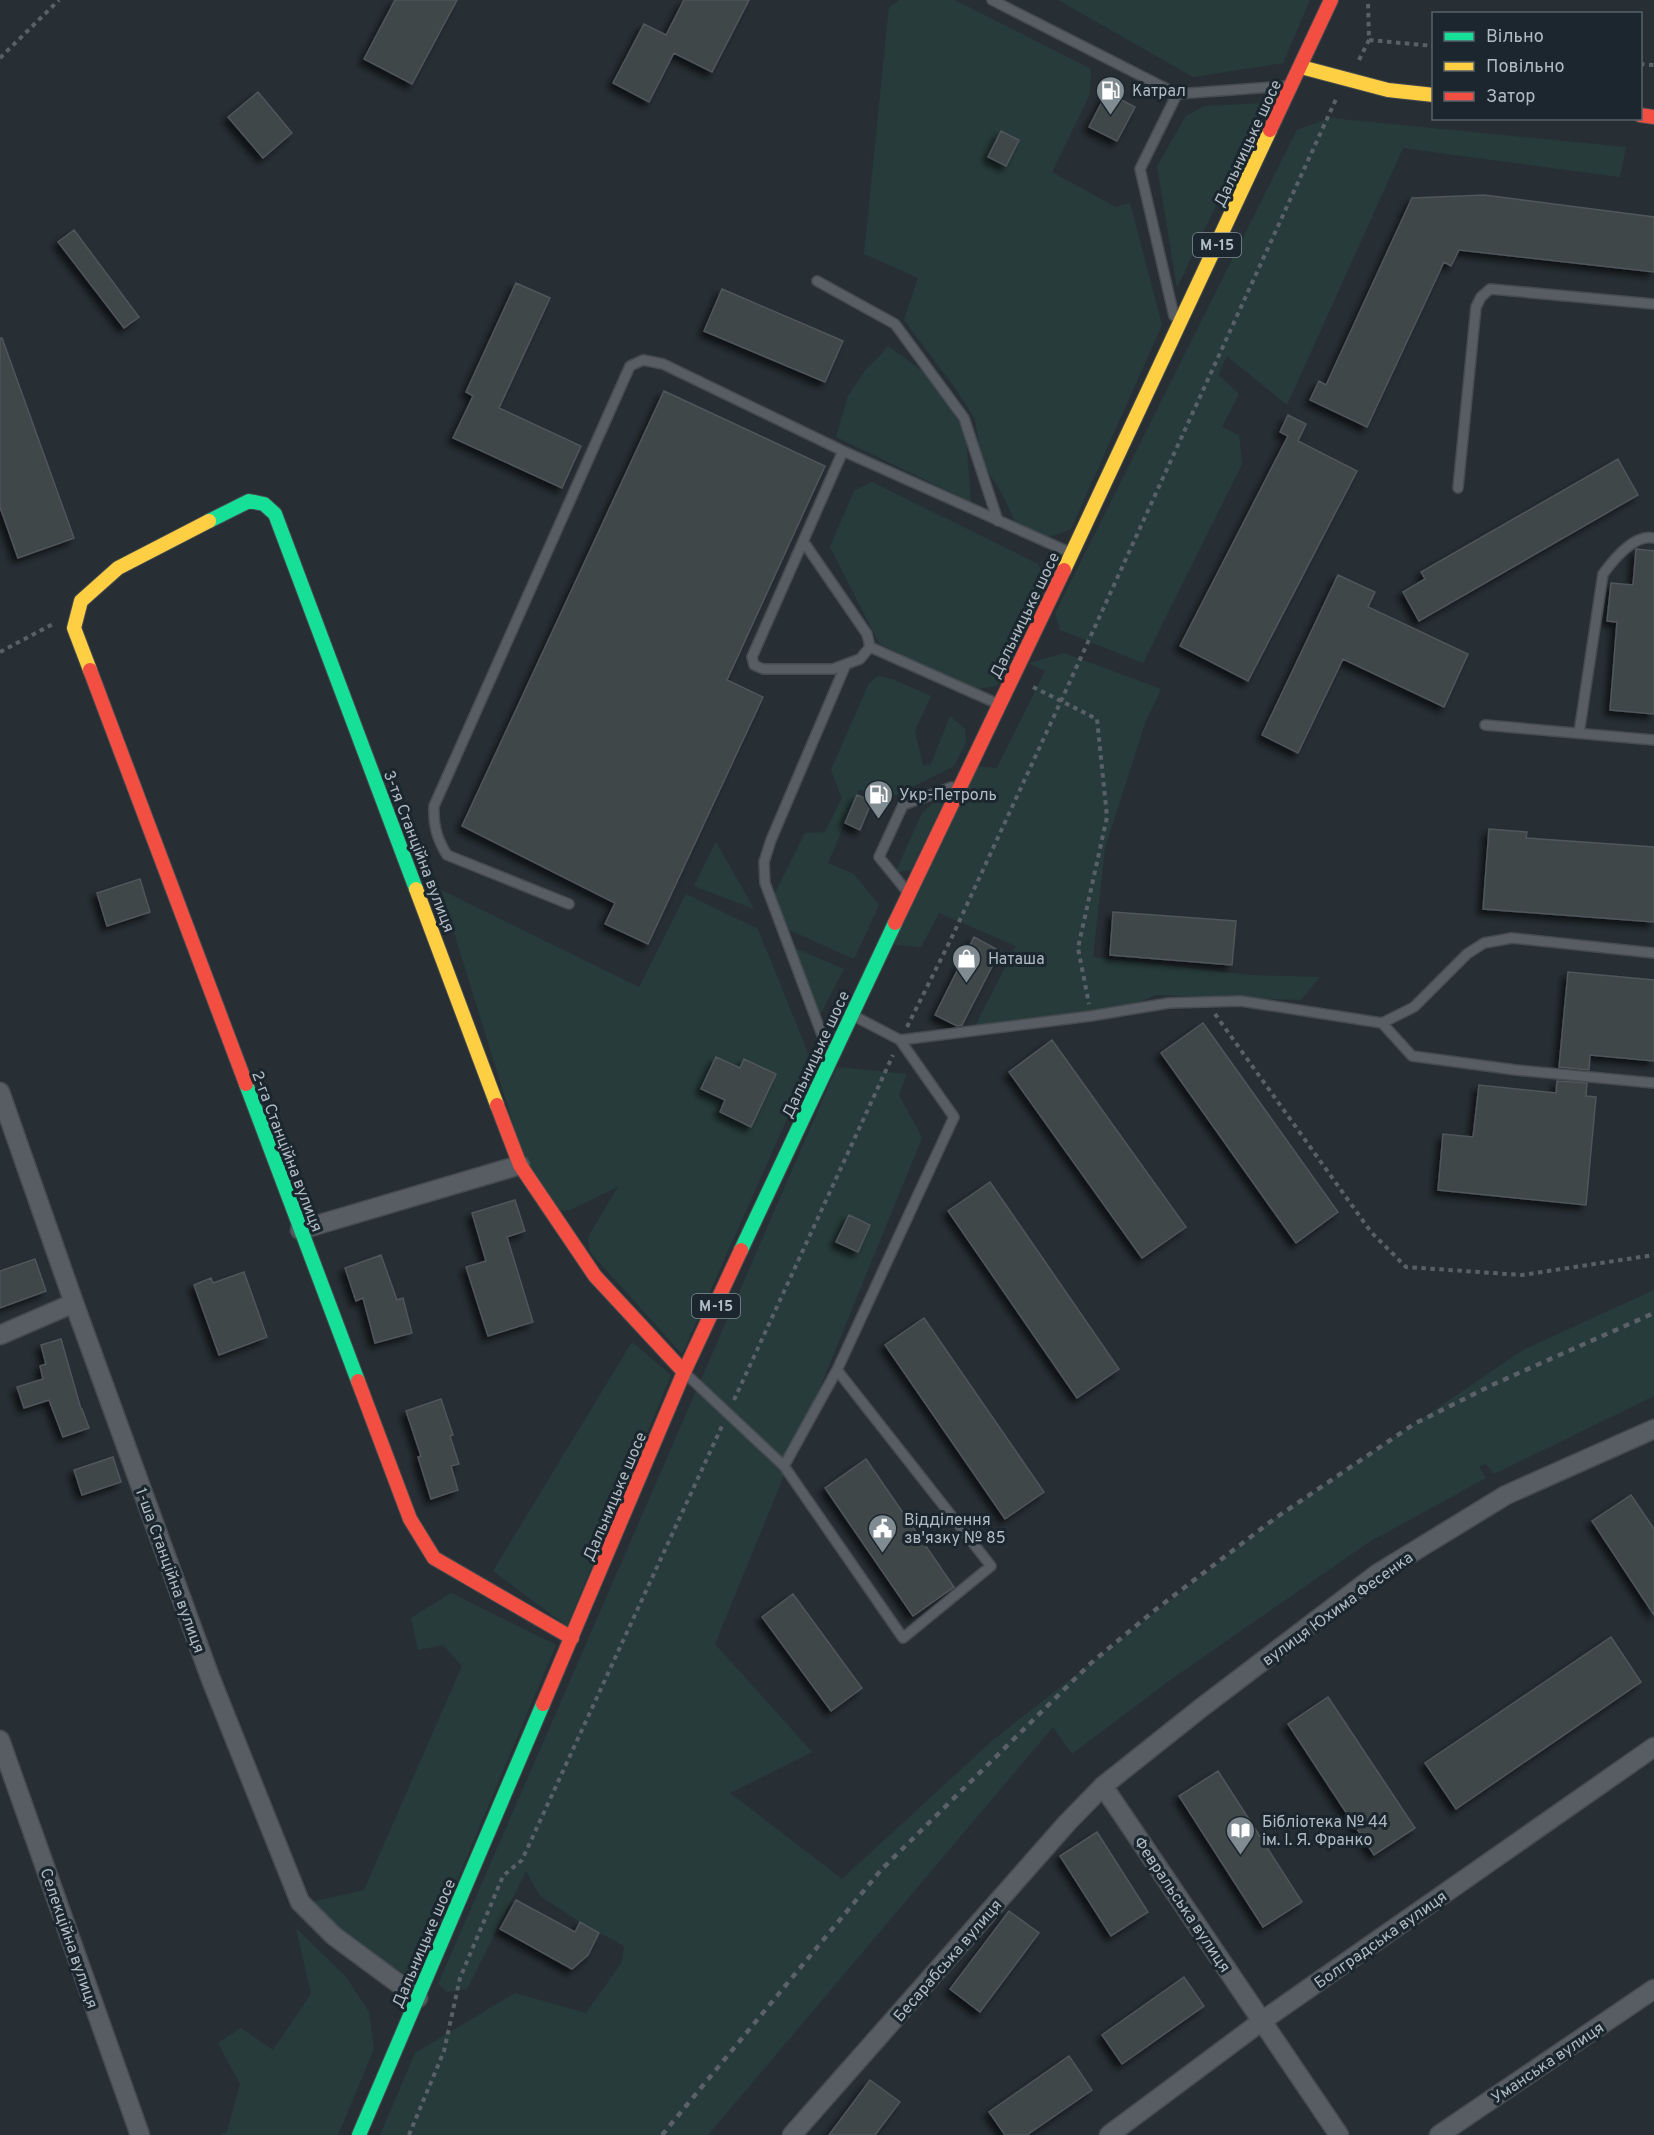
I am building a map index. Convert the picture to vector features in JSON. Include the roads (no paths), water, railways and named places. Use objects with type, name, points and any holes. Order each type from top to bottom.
[{"type":"street","name":"Дальницьке шосе","points":[[359,2135],[684,1372],[960,784],[1014,677],[1331,0]]},
{"type":"street","points":[[1300,66],[1388,90],[1432,95]]},
{"type":"street","name":"3-тя Станційна вулиця","points":[[79,606],[118,568],[249,501],[260,502],[268,506],[275,514],[520,1165],[595,1276],[684,1372]]},
{"type":"street","name":"2-га Станційна вулиця","points":[[79,606],[74,628],[410,1519],[434,1558],[572,1638]]},
{"type":"street","name":"1-ша Станційна вулиця","points":[[0,1092],[210,1677],[300,1902],[334,1936],[418,1998]]},
{"type":"street","points":[[300,1230],[520,1165]]},
{"type":"street","points":[[0,1335],[74,1303]]},
{"type":"street","name":"вулиця Юхима Фесенка","points":[[1103,1786],[1377,1574],[1506,1495],[1654,1429]]},
{"type":"street","name":"Селекційна вулиця","points":[[0,1740],[140,2135]]},
{"type":"street","name":"Болградська вулиця","points":[[1109,2135],[1262,2021],[1654,1747]]},
{"type":"street","name":"Февральська вулиця","points":[[1103,1786],[1339,2135]]},
{"type":"street","name":"Бесарабська вулиця","points":[[792,2135],[1067,1823],[1103,1786]]},
{"type":"street","name":"Уманська вулиця","points":[[1439,2135],[1654,1989]]},
{"type":"lane","points":[[992,0],[1177,94],[1292,86]]},
{"type":"lane","points":[[1177,94],[1140,169],[1177,330]]},
{"type":"lane","points":[[817,281],[895,324],[964,418],[998,521]]},
{"type":"lane","points":[[1458,488],[1476,307],[1481,297],[1490,289],[1654,304]]},
{"type":"lane","points":[[569,904],[447,855],[438,840],[433,819],[434,806],[630,366],[643,360],[663,364],[843,451],[1072,554]]},
{"type":"lane","points":[[843,451],[752,657],[754,665],[763,669],[833,669],[860,658],[870,647]]},
{"type":"lane","points":[[1579,733],[1603,574],[1615,558],[1629,546],[1648,537],[1654,538]]},
{"type":"lane","points":[[803,541],[867,634],[870,647]]},
{"type":"lane","points":[[870,647],[999,705]]},
{"type":"lane","points":[[831,1059],[765,883],[764,861],[846,664]]},
{"type":"lane","points":[[1485,725],[1654,740]]},
{"type":"lane","points":[[908,894],[879,857],[903,805],[960,784]]},
{"type":"lane","points":[[900,1040],[1091,1016],[1169,1003],[1241,1000],[1382,1023],[1414,1007],[1467,954],[1484,944],[1512,938],[1654,953]]},
{"type":"lane","points":[[784,1466],[837,1370],[954,1118],[900,1040],[852,1015]]},
{"type":"lane","points":[[1382,1023],[1412,1056],[1516,1070],[1654,1083]]},
{"type":"lane","points":[[684,1372],[784,1466],[903,1638],[991,1566],[837,1370]]},
{"type":"railway","points":[[662,2135],[881,1870],[1091,1663],[1155,1610],[1274,1519],[1414,1424],[1492,1385],[1654,1313]]},
{"type":"place","name":"Катрал","points":[[1111,116]]},
{"type":"place","name":"Укр-Петроль","points":[[878,820]]},
{"type":"place","name":"Наташа","points":[[967,984]]},
{"type":"place","name":"Відділення зв'язку № 85","points":[[883,1554]]},
{"type":"place","name":"Бібліотека № 44 ім. І. Я. Франко","points":[[1241,1856]]}]
